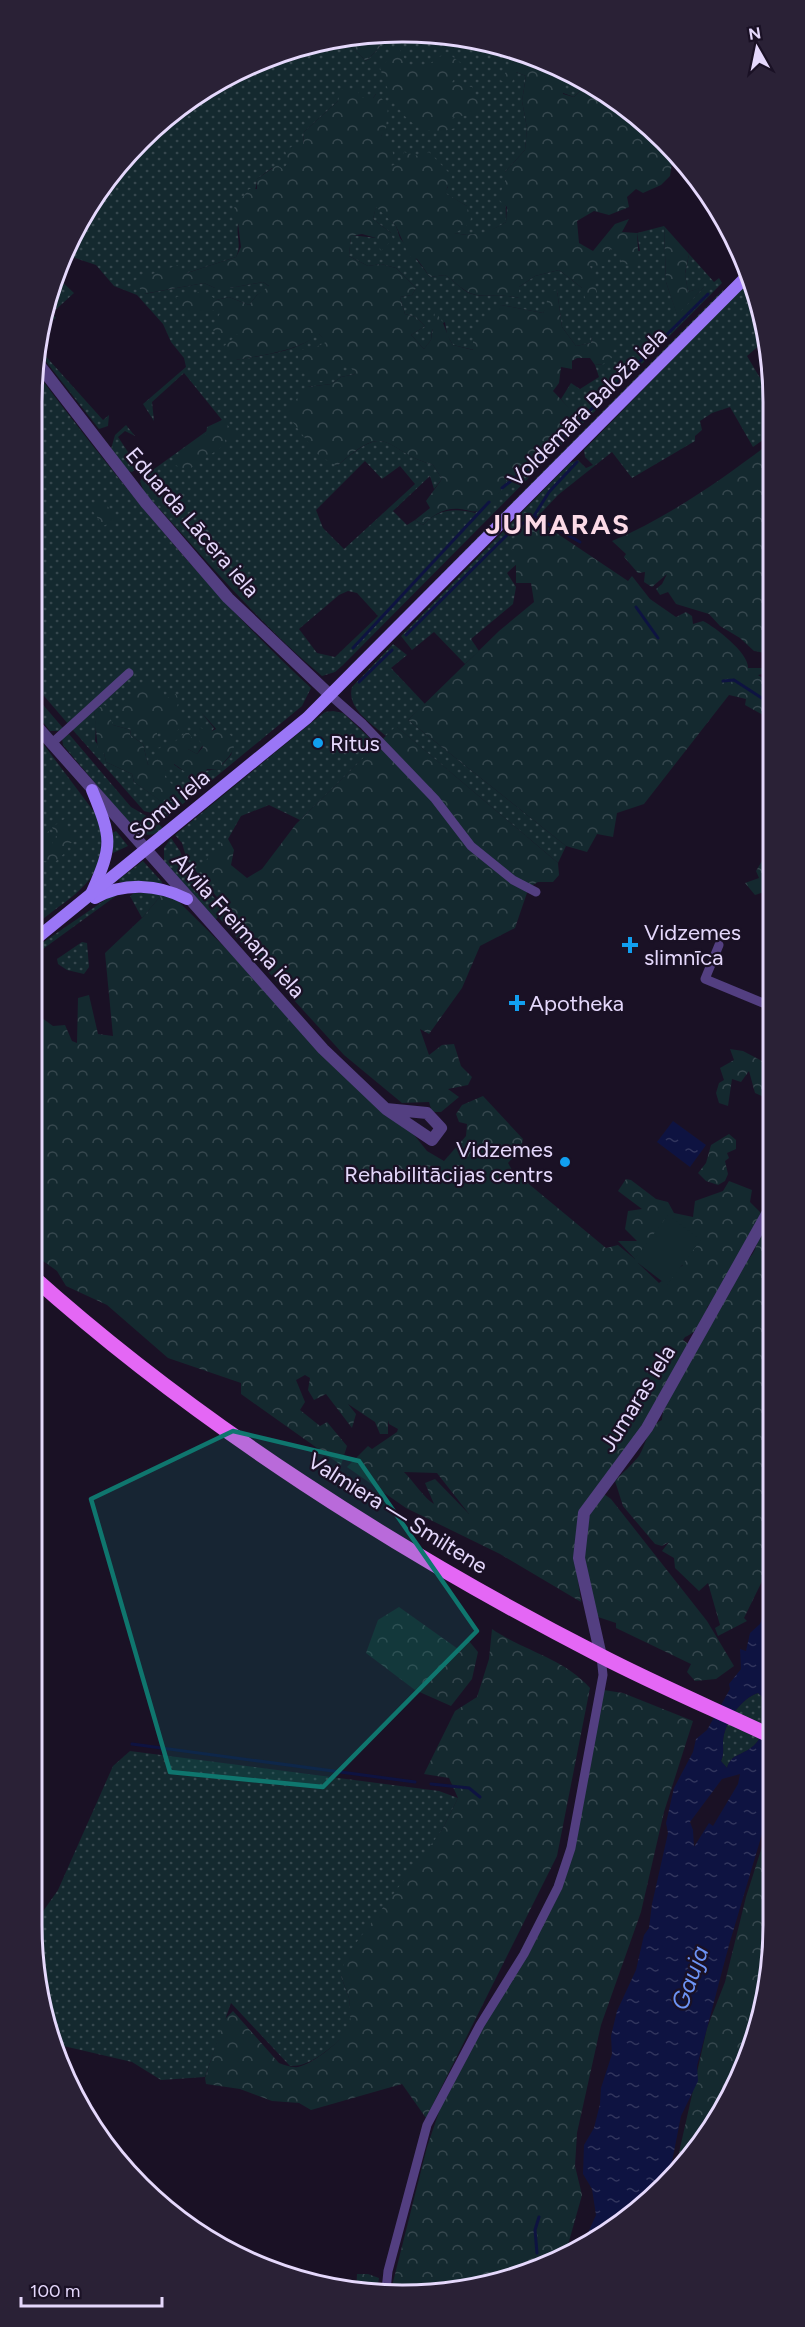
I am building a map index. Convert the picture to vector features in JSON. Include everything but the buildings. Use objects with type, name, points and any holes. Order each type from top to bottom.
[{"type":"main road","name":"Voldemāra Baloža iela","points":[[330,696],[742,281]]},
{"type":"main road","name":"Somu iela","points":[[42,934],[307,718],[330,696]]},
{"type":"main road","points":[[90,896],[107,859],[108,836],[92,790]]},
{"type":"main road","points":[[65,915],[102,894],[119,888],[160,888],[187,899]]},
{"type":"main road","name":"Valmiera — Smiltene","points":[[42,1284],[105,1338],[289,1472],[444,1570],[601,1656],[763,1732]]},
{"type":"street","name":"Eduarda Lācera iela","points":[[44,372],[146,503],[228,598],[330,696]]},
{"type":"street","points":[[51,744],[129,673]]},
{"type":"street","points":[[330,696],[363,724],[435,799],[471,846],[513,880],[536,892]]},
{"type":"street","name":"Alvila Freimaņa iela","points":[[42,733],[187,899],[323,1049],[386,1109],[432,1140],[441,1128],[427,1113],[386,1109]]},
{"type":"street","points":[[719,945],[705,979],[763,1002]]},
{"type":"street","name":"Jumaras iela","points":[[601,1656],[579,1558],[584,1513],[647,1428],[763,1221]]},
{"type":"street","points":[[387,2284],[388,2271],[428,2125],[480,2025],[524,1954],[558,1887],[571,1848],[583,1789],[603,1675],[601,1656]]},
{"type":"highlighted area","points":[[233,1431],[359,1461],[477,1631],[323,1787],[170,1772],[91,1499]]},
{"type":"green space","points":[[402,42],[450,45],[517,61],[512,64],[516,72],[526,76],[522,101],[527,128],[525,150],[505,172],[506,222],[481,234],[453,233],[467,206],[444,193],[448,187],[422,157],[388,168],[381,136],[386,120],[376,94],[373,98],[338,101],[304,132],[303,145],[283,170],[272,168],[257,179],[254,191],[238,224],[239,249],[236,257],[187,273],[144,294],[204,283],[215,288],[230,288],[263,282],[270,287],[257,295],[249,305],[229,297],[216,300],[240,334],[236,360],[291,349],[318,333],[349,362],[355,374],[341,377],[331,384],[307,387],[337,466],[368,444],[378,441],[386,442],[416,459],[433,465],[442,479],[434,489],[430,476],[393,511],[407,525],[415,520],[423,525],[447,511],[475,513],[498,494],[507,480],[516,480],[523,464],[543,449],[571,411],[561,399],[571,383],[580,389],[599,377],[595,365],[603,364],[592,336],[591,343],[576,346],[562,327],[557,290],[543,313],[501,305],[474,350],[453,345],[447,335],[445,322],[432,330],[431,340],[424,349],[411,335],[425,326],[416,317],[405,314],[400,297],[412,295],[416,288],[396,268],[381,264],[368,266],[349,256],[351,235],[376,238],[391,233],[373,219],[376,206],[396,226],[400,238],[430,277],[445,275],[475,295],[519,298],[519,287],[535,276],[559,270],[582,288],[592,278],[590,266],[609,249],[640,251],[637,233],[664,226],[666,282],[677,314],[704,287],[688,292],[685,274],[689,254],[714,282],[719,278],[722,283],[343,665],[335,672],[322,676],[274,633],[144,492],[140,481],[143,477],[222,420],[184,373],[152,402],[154,421],[143,404],[186,367],[184,358],[171,342],[163,324],[137,295],[114,286],[96,265],[73,257],[90,222],[131,165],[165,131],[202,103],[243,79],[309,54],[350,46],[366,61],[380,47],[379,43]],"holes":[[[365,461],[382,479],[400,466],[415,484],[344,549],[323,528],[316,510]],[[348,591],[357,593],[378,616],[335,657],[317,653],[299,629],[339,595]]]},
{"type":"green space","points":[[379,43],[380,47],[366,61],[350,46]]},
{"type":"green space","points":[[399,48],[409,67],[429,64],[447,52],[463,65],[451,84],[472,87],[480,106],[478,115],[456,116],[449,120],[455,128],[440,131],[427,130],[415,125],[397,106],[380,68]]},
{"type":"green space","points":[[517,61],[562,79],[563,94],[574,97],[582,89],[622,116],[672,163],[670,176],[661,185],[643,193],[636,189],[627,197],[629,207],[609,215],[594,211],[577,221],[579,243],[593,251],[615,224],[629,219],[622,232],[637,233],[639,265],[621,264],[620,251],[609,249],[607,266],[590,266],[597,292],[594,303],[586,301],[582,288],[559,270],[535,276],[519,287],[519,298],[473,294],[445,275],[430,277],[417,259],[409,256],[396,226],[376,207],[373,219],[391,233],[393,239],[381,251],[376,238],[362,234],[351,236],[349,256],[368,266],[381,264],[396,268],[416,288],[412,295],[400,297],[405,314],[416,317],[425,326],[411,335],[424,349],[431,340],[435,312],[453,345],[473,350],[473,335],[489,314],[501,305],[543,313],[547,304],[546,292],[557,290],[562,327],[576,346],[591,343],[592,336],[612,343],[613,357],[603,364],[595,365],[590,358],[577,358],[572,361],[572,369],[561,367],[559,383],[553,391],[572,411],[543,449],[523,464],[516,480],[507,480],[494,500],[483,509],[445,511],[435,515],[423,525],[415,520],[430,508],[426,501],[442,479],[433,465],[416,459],[386,442],[377,441],[354,452],[337,466],[318,455],[285,412],[307,387],[331,384],[341,377],[355,374],[348,363],[326,381],[312,381],[309,378],[299,364],[299,350],[312,349],[326,342],[319,334],[301,345],[236,360],[224,346],[238,334],[220,338],[212,329],[222,309],[185,315],[176,297],[205,291],[216,300],[229,297],[249,305],[269,286],[263,282],[230,288],[215,288],[204,283],[143,294],[135,280],[178,265],[187,273],[236,257],[241,247],[238,223],[232,218],[234,208],[249,189],[257,189],[257,179],[277,165],[283,169],[289,162],[285,151],[297,143],[303,145],[304,132],[338,101],[341,90],[357,89],[361,98],[373,98],[377,93],[388,106],[386,129],[381,136],[391,142],[394,159],[389,167],[402,161],[404,152],[422,157],[429,152],[452,176],[445,193],[467,206],[471,219],[465,228],[454,233],[469,235],[481,233],[506,222],[507,207],[498,199],[505,181],[505,172],[525,150],[527,128],[522,101],[526,76],[516,72],[511,85],[500,80]]},
{"type":"green space","points":[[563,80],[582,89],[574,97],[563,93]]},
{"type":"green space","points":[[664,226],[689,254],[685,273],[688,292],[705,286],[677,315],[666,282]]},
{"type":"green space","points":[[63,282],[74,293],[53,312]]},
{"type":"green space","points":[[744,286],[758,346],[747,356],[762,381],[763,440],[753,447],[730,407],[712,413],[700,421],[702,430],[695,436],[695,441],[632,478],[612,452],[558,495],[511,545],[538,545],[507,573],[516,587],[513,604],[471,639],[479,651],[465,664],[434,632],[412,650],[401,636],[570,463],[578,460],[586,468],[593,465],[585,457],[584,450]]},
{"type":"green space","points":[[724,289],[722,293],[348,669],[348,668]]},
{"type":"green space","points":[[45,355],[103,420],[109,415],[108,426],[99,429],[45,360]]},
{"type":"green space","points":[[43,381],[166,536],[236,614],[311,688],[302,706],[167,817],[144,811],[72,729],[117,690],[69,725],[42,694]],"holes":[[[94,710],[113,725],[131,730],[130,735],[143,744],[148,765],[188,749],[197,754],[214,728],[201,712],[233,748],[231,755],[222,765],[223,769],[192,773],[173,764],[165,771],[165,796],[161,801],[134,782],[132,774],[106,762],[104,753],[95,741]]]},
{"type":"green space","points":[[222,420],[235,432],[234,437],[224,437],[226,444],[188,470],[175,465],[174,458],[206,434],[207,427]]},
{"type":"green space","points":[[126,425],[135,436],[125,431],[118,437],[136,464],[137,468],[132,472],[128,471],[111,449],[115,435]]},
{"type":"green space","points":[[763,448],[763,653],[754,651],[740,638],[720,626],[709,614],[676,604],[668,592],[660,595],[656,589],[662,584],[667,574],[652,587],[644,582],[645,572],[638,573],[624,557],[626,554],[612,541],[654,521],[733,471]]},
{"type":"green space","points":[[102,501],[115,514],[112,522],[103,526],[92,510]]},
{"type":"green space","points":[[529,525],[546,526],[628,581],[632,576],[650,599],[676,617],[686,612],[692,616],[693,624],[703,621],[708,624],[737,648],[747,662],[748,668],[763,668],[763,674],[758,675],[763,678],[763,715],[745,705],[746,699],[729,695],[644,804],[617,813],[613,837],[597,834],[587,852],[566,846],[408,720],[499,631],[534,602],[531,583],[516,583],[516,560],[510,545]]},
{"type":"green space","points":[[393,644],[407,655],[391,668],[425,704],[408,720],[566,846],[558,863],[397,727],[386,736],[356,709],[351,695],[352,687]]},
{"type":"green space","points":[[151,681],[152,686],[163,691],[165,699],[176,694],[179,700],[176,710],[189,719],[188,724],[180,727],[171,740],[157,731],[162,746],[158,748],[146,742],[143,735],[121,719],[119,702],[129,700],[134,691]]},
{"type":"green space","points":[[42,704],[63,728],[59,731],[50,731],[42,721]]},
{"type":"green space","points":[[105,705],[113,725],[131,730],[130,735],[143,744],[148,765],[185,733],[189,733],[193,740],[188,749],[197,754],[203,747],[195,732],[196,727],[208,733],[220,727],[234,741],[230,755],[222,764],[224,770],[207,769],[204,775],[196,775],[194,778],[174,764],[174,767],[165,771],[165,777],[179,791],[181,800],[175,808],[166,796],[162,802],[134,782],[132,774],[106,762],[104,753],[98,750],[94,710]]},
{"type":"green space","points":[[325,712],[343,713],[377,745],[300,820],[269,805],[241,816],[228,839],[226,896],[220,901],[187,860],[182,843],[175,835],[316,719]]},
{"type":"green space","points":[[396,726],[558,863],[559,875],[553,882],[538,882],[529,887],[515,928],[480,946],[462,988],[429,1034],[420,1029],[429,1055],[442,1045],[454,1044],[461,1066],[472,1077],[468,1085],[448,1089],[459,1097],[441,1112],[432,1112],[429,1102],[402,1103],[344,1055],[210,908],[226,896],[198,869],[227,837],[234,850],[231,865],[247,878],[262,869],[296,824]]},
{"type":"green space","points":[[69,734],[131,807],[157,822],[164,830],[149,835],[134,829],[63,745],[62,739]]},
{"type":"green space","points":[[42,742],[101,821],[100,859],[94,873],[74,895],[42,920]]},
{"type":"green space","points":[[66,818],[68,830],[76,841],[66,845],[68,850],[55,862],[42,861],[42,836],[49,831],[54,835],[52,844],[57,837],[52,827]]},
{"type":"green space","points":[[116,831],[128,846],[113,853],[112,833]]},
{"type":"green space","points":[[171,838],[184,862],[218,902],[210,908],[218,917],[215,920],[164,863],[164,848]]},
{"type":"green space","points":[[143,861],[162,882],[161,885],[120,882],[119,879]]},
{"type":"green space","points":[[763,861],[763,892],[755,895],[745,883],[759,878],[756,871]]},
{"type":"green space","points":[[164,892],[142,918],[130,896],[134,893]]},
{"type":"green space","points":[[164,892],[173,896],[415,1136],[427,1151],[444,1161],[466,1136],[467,1124],[459,1122],[456,1114],[462,1105],[483,1096],[523,1139],[521,1148],[508,1163],[512,1170],[606,1248],[618,1245],[636,1260],[618,1241],[637,1241],[625,1229],[628,1211],[642,1209],[618,1191],[626,1179],[631,1180],[656,1199],[668,1202],[674,1213],[693,1217],[695,1201],[723,1191],[729,1181],[752,1190],[750,1202],[763,1215],[724,1289],[707,1307],[707,1312],[700,1325],[683,1340],[690,1345],[654,1419],[586,1503],[575,1558],[581,1602],[500,1554],[406,1508],[347,1467],[368,1446],[372,1449],[397,1432],[398,1429],[389,1424],[388,1420],[388,1434],[380,1434],[375,1422],[348,1404],[356,1414],[352,1428],[326,1394],[314,1400],[308,1390],[310,1378],[305,1375],[296,1380],[305,1402],[300,1410],[320,1426],[327,1422],[347,1446],[341,1465],[241,1394],[241,1383],[168,1358],[107,1305],[66,1286],[57,1271],[42,1260],[42,1018],[53,1026],[65,1025],[72,1041],[77,1043],[78,998],[89,995],[98,1034],[113,1036],[105,953],[142,918]],"holes":[[[638,1263],[683,1265],[659,1283]],[[404,1472],[437,1473],[469,1514],[435,1479],[425,1483],[434,1504],[430,1502]]]},
{"type":"green space","points":[[115,893],[120,893],[42,950],[42,943]]},
{"type":"green space","points":[[82,942],[87,943],[89,967],[84,974],[67,970],[58,964],[57,959]]},
{"type":"green space","points":[[730,1049],[743,1051],[763,1061],[763,1097],[755,1093],[749,1071],[741,1082],[732,1079],[728,1106],[719,1103],[716,1093],[719,1083],[724,1080],[720,1068],[734,1060]]},
{"type":"green space","points":[[729,1134],[736,1140],[736,1149],[727,1153],[729,1158],[725,1161],[728,1174],[725,1181],[718,1185],[706,1181],[698,1173],[706,1163],[711,1145]]},
{"type":"green space","points":[[668,1215],[701,1240],[667,1285],[634,1260]]},
{"type":"green space","points":[[762,1229],[763,1579],[744,1618],[747,1621],[718,1636],[715,1628],[720,1625],[708,1583],[699,1591],[675,1568],[674,1558],[662,1551],[669,1542],[662,1546],[655,1544],[623,1506],[615,1481],[639,1456],[650,1431],[662,1420],[673,1389],[718,1305],[731,1291],[742,1263],[751,1257]]},
{"type":"green space","points":[[604,1494],[611,1499],[707,1621],[734,1666],[716,1679],[695,1681],[687,1672],[691,1664],[616,1628],[616,1623],[598,1617],[584,1553],[587,1522]]},
{"type":"green space","points":[[399,1607],[458,1649],[469,1641],[478,1652],[472,1679],[451,1706],[415,1690],[366,1653],[378,1620]]},
{"type":"green space","points":[[492,1629],[568,1669],[590,1688],[557,1856],[426,2118],[402,2084],[311,2110],[299,2103],[272,2101],[240,2089],[206,2084],[205,2078],[224,2020],[233,2011],[279,2063],[293,2067],[298,2067],[320,2056],[351,2028],[349,1998],[341,1976],[346,1956],[442,1830],[458,1798],[449,1778],[424,1774],[455,1711],[477,1697],[489,1659]]},
{"type":"green space","points":[[597,1689],[623,1693],[693,1721],[664,1812],[641,1912],[601,2025],[577,2133],[575,2166],[582,2195],[568,2245],[540,2258],[496,2273],[450,2282],[392,2285],[427,2147],[444,2097],[552,1891],[565,1854],[580,1788]]},
{"type":"green space","points":[[758,1693],[763,1698],[763,1732],[748,1750],[731,1760],[727,1768],[721,1761],[726,1727],[739,1706]]},
{"type":"green space","points":[[130,1751],[439,1791],[458,1798],[442,1830],[341,1976],[349,1998],[352,2028],[332,2047],[307,2063],[290,2066],[231,2003],[205,2077],[161,2080],[132,2062],[63,2046],[54,2018],[45,1972],[42,1913],[58,1890],[113,1766]]},
{"type":"green space","points":[[763,1844],[762,1948],[751,2018],[736,2062],[715,2105],[678,2157],[707,2028],[725,1982],[746,1897]]},
{"type":"green space","points":[[357,2274],[368,2274],[379,2278],[378,2284],[357,2282]]},
{"type":"water","points":[[673,1121],[706,1145],[690,1167],[657,1142]]},
{"type":"water","name":"Gauja","points":[[763,1615],[763,1698],[758,1693],[751,1696],[734,1713],[726,1727],[721,1761],[727,1768],[731,1760],[756,1743],[763,1732],[763,1831],[729,1945],[697,2066],[698,2081],[681,2116],[671,2165],[622,2211],[587,2234],[596,2215],[592,2189],[583,2174],[584,2145],[594,2128],[600,2104],[601,2088],[612,2054],[611,2036],[617,2011],[636,1970],[644,1935],[649,1928],[668,1833],[666,1823],[674,1788],[693,1752],[696,1739],[707,1730],[730,1689],[729,1684],[741,1669],[740,1649],[746,1651],[750,1633],[760,1624]],"holes":[[[740,1774],[738,1784],[713,1826],[709,1823],[694,1847],[690,1822],[722,1779]]]},
{"type":"waterway","points":[[502,488],[551,449],[708,294]]},
{"type":"waterway","points":[[406,635],[510,532],[534,516],[549,492],[577,462]]},
{"type":"waterway","points":[[353,648],[489,502]]},
{"type":"waterway","points":[[534,516],[580,542]]},
{"type":"waterway","points":[[636,607],[658,638]]},
{"type":"waterway","points":[[359,682],[392,650]]},
{"type":"waterway","points":[[723,681],[734,680],[763,699]]},
{"type":"waterway","points":[[132,1744],[415,1782]]},
{"type":"waterway","points":[[431,1784],[469,1788],[480,1797]]},
{"type":"waterway","points":[[537,2253],[535,2230],[539,2217]]},
{"type":"place","name":"Ritus","points":[[318,743]]},
{"type":"place","name":"Vidzemes slimnīca","points":[[630,945]]},
{"type":"place","name":"Apotheka","points":[[517,1003]]},
{"type":"place","name":"Vidzemes Rehabilitācijas centrs","points":[[565,1162]]},
{"type":"district","name":"JUMARAS","points":[[558,524]]}]
